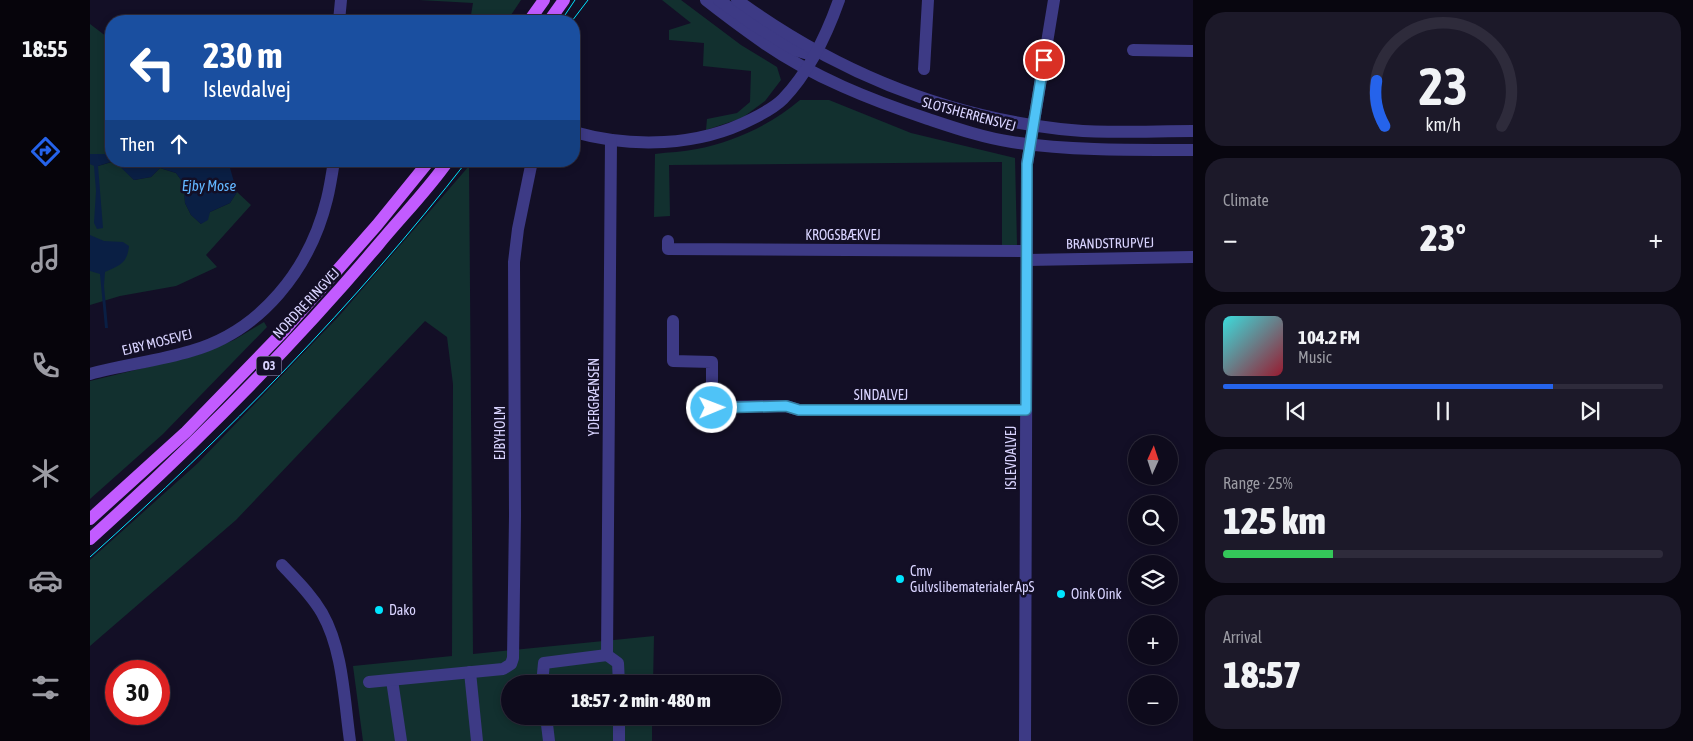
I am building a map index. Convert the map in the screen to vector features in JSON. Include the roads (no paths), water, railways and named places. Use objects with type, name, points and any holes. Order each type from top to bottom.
[{"type":"main road","points":[[533,15],[544,0]]},
{"type":"main road","points":[[553,15],[564,0]]},
{"type":"main road","name":"NORDRE RINGVEJ","points":[[90,519],[186,432],[283,332],[377,225],[424,167]]},
{"type":"main road","name":"NORDRE RINGVEJ","points":[[90,539],[234,403],[348,280],[419,199],[443,167]]},
{"type":"street","points":[[340,15],[341,0]]},
{"type":"street","name":"SLOTSHERRENSVEJ","points":[[706,0],[765,44],[806,68],[850,90],[896,109],[952,127],[1010,142],[1030,144],[1124,150],[1193,150]]},
{"type":"street","name":"SLOTSHERRENSVEJ","points":[[719,0],[754,25],[795,50],[805,52],[816,51]]},
{"type":"street","name":"SLOTSHERRENSVEJ","points":[[736,0],[770,24],[816,51],[858,72],[901,91],[968,111],[1070,129],[1126,132],[1193,131]]},
{"type":"street","points":[[580,133],[611,140],[670,142],[738,126],[763,113],[783,99],[816,51],[840,0]]},
{"type":"street","points":[[924,69],[928,0]]},
{"type":"street","name":"ISLEVDALVEJ","points":[[1025,741],[1027,164],[1054,0]]},
{"type":"street","points":[[1133,50],[1193,51]]},
{"type":"street","name":"SLOTSHERRENSVEJ","points":[[806,68],[819,65],[828,66],[904,98],[918,101],[930,100]]},
{"type":"street","name":"YDERGRÆNSEN","points":[[606,655],[611,140]]},
{"type":"street","name":"EJBY MOSEVEJ","points":[[90,374],[192,351],[230,335],[252,320],[276,299],[301,264],[315,236],[327,199],[333,167]]},
{"type":"street","name":"EJBYHOLM","points":[[369,682],[503,669],[511,664],[513,658],[515,516],[514,262],[518,229],[531,167]]},
{"type":"street","name":"KROGSBÆKVEJ","points":[[668,241],[668,249],[1026,255]]},
{"type":"street","name":"BRANDSTRUPVEJ","points":[[1026,255],[1193,257]]},
{"type":"street","name":"SINDALVEJ","points":[[673,321],[673,361],[712,362],[712,408],[786,406],[799,410],[1026,410]]},
{"type":"street","points":[[282,565],[308,592],[322,613],[331,633],[340,671],[350,741]]},
{"type":"street","points":[[543,675],[544,663],[606,655],[618,663],[619,675]]},
{"type":"street","points":[[470,672],[477,741]]},
{"type":"street","points":[[392,680],[401,741]]},
{"type":"street","points":[[547,725],[548,741]]},
{"type":"street","points":[[619,725],[619,741]]},
{"type":"water","points":[[90,154],[105,154],[105,164],[98,166],[103,228],[97,229],[94,223],[96,191],[94,166],[90,164]]},
{"type":"water","name":"Ejby Mose","points":[[120,167],[231,167],[237,192],[230,203],[210,212],[208,220],[201,224],[191,215],[185,203],[184,184],[176,173],[160,168],[151,177],[134,180]]},
{"type":"water","points":[[90,235],[104,241],[123,242],[129,246],[127,257],[122,263],[105,272],[104,286],[108,328],[105,328],[100,274],[90,271]]},
{"type":"tram line","points":[[565,15],[575,0]]},
{"type":"tram line","points":[[577,15],[588,0]]},
{"type":"tram line","points":[[90,557],[191,464],[288,367],[380,266],[462,167]]},
{"type":"place","name":"Cmv Gulvslibematerialer ApS","points":[[900,579]]},
{"type":"place","name":"Oink Oink","points":[[1061,594]]},
{"type":"place","name":"Dako","points":[[379,610]]}]
